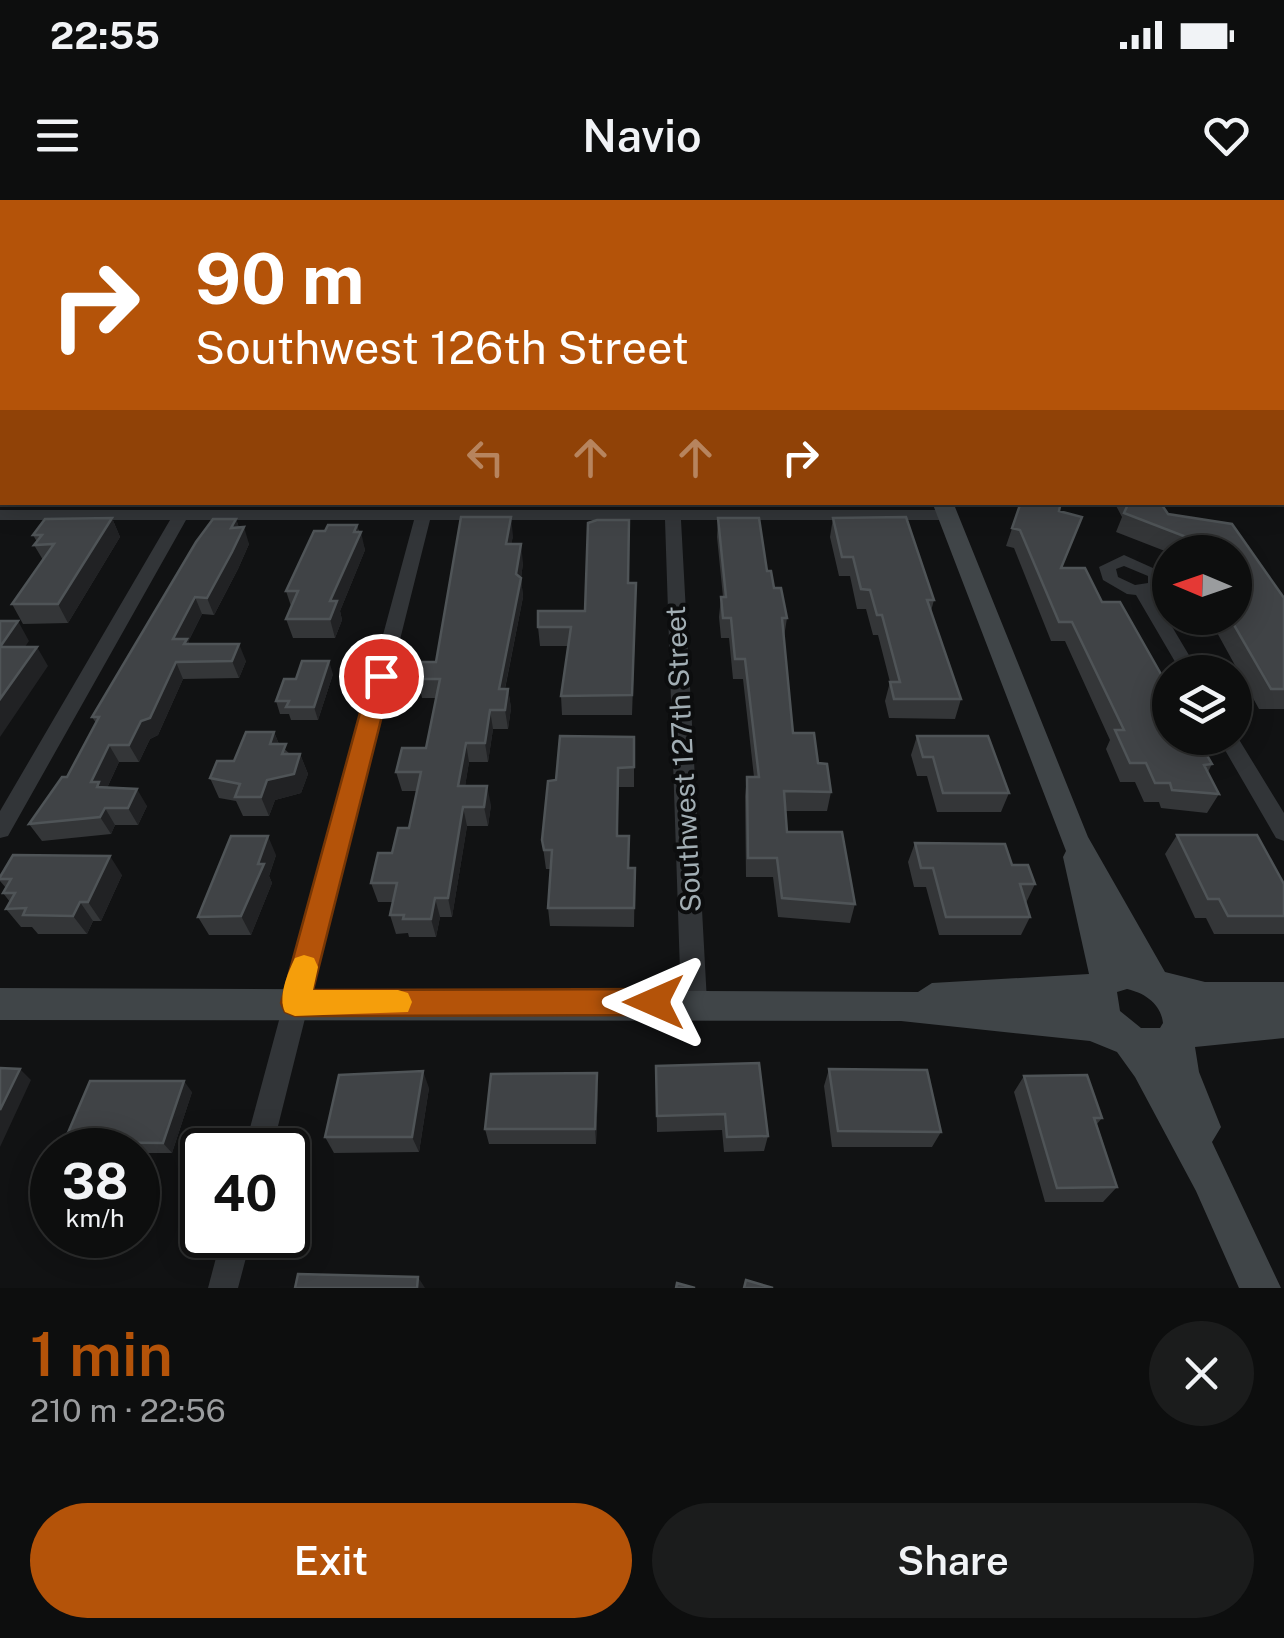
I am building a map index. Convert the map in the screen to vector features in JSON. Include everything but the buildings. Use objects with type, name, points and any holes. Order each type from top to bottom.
[{"type":"street","points":[[0,515],[179,518],[417,512],[673,516],[944,509],[1075,841],[1101,880],[1135,957],[1180,1016],[1177,1036],[1181,1072],[1207,1141],[1211,1173]]},
{"type":"street","points":[[264,1128],[417,512]]},
{"type":"street","name":"Southwest 127th Street","points":[[673,516],[694,1002]]},
{"type":"street","points":[[0,830],[179,518]]},
{"type":"street","points":[[1142,591],[1180,655]]},
{"type":"street","points":[[1238,755],[1284,832]]},
{"type":"street","points":[[1075,841],[1081,880],[1103,950],[1103,983],[1098,1004],[1157,1076],[1211,1173],[1260,1288]]},
{"type":"street","points":[[901,1005],[944,997],[1062,994],[1126,974],[1205,997],[1284,998]]},
{"type":"street","points":[[0,1004],[901,1005],[948,1014],[1074,1021],[1156,1046],[1218,1025],[1284,1022]]},
{"type":"street","points":[[223,1288],[231,1258]]},
{"type":"slow traffic","points":[[304,967],[295,1003],[398,1002]]},
{"type":"route","points":[[381,676],[295,1003],[654,1002]]}]
